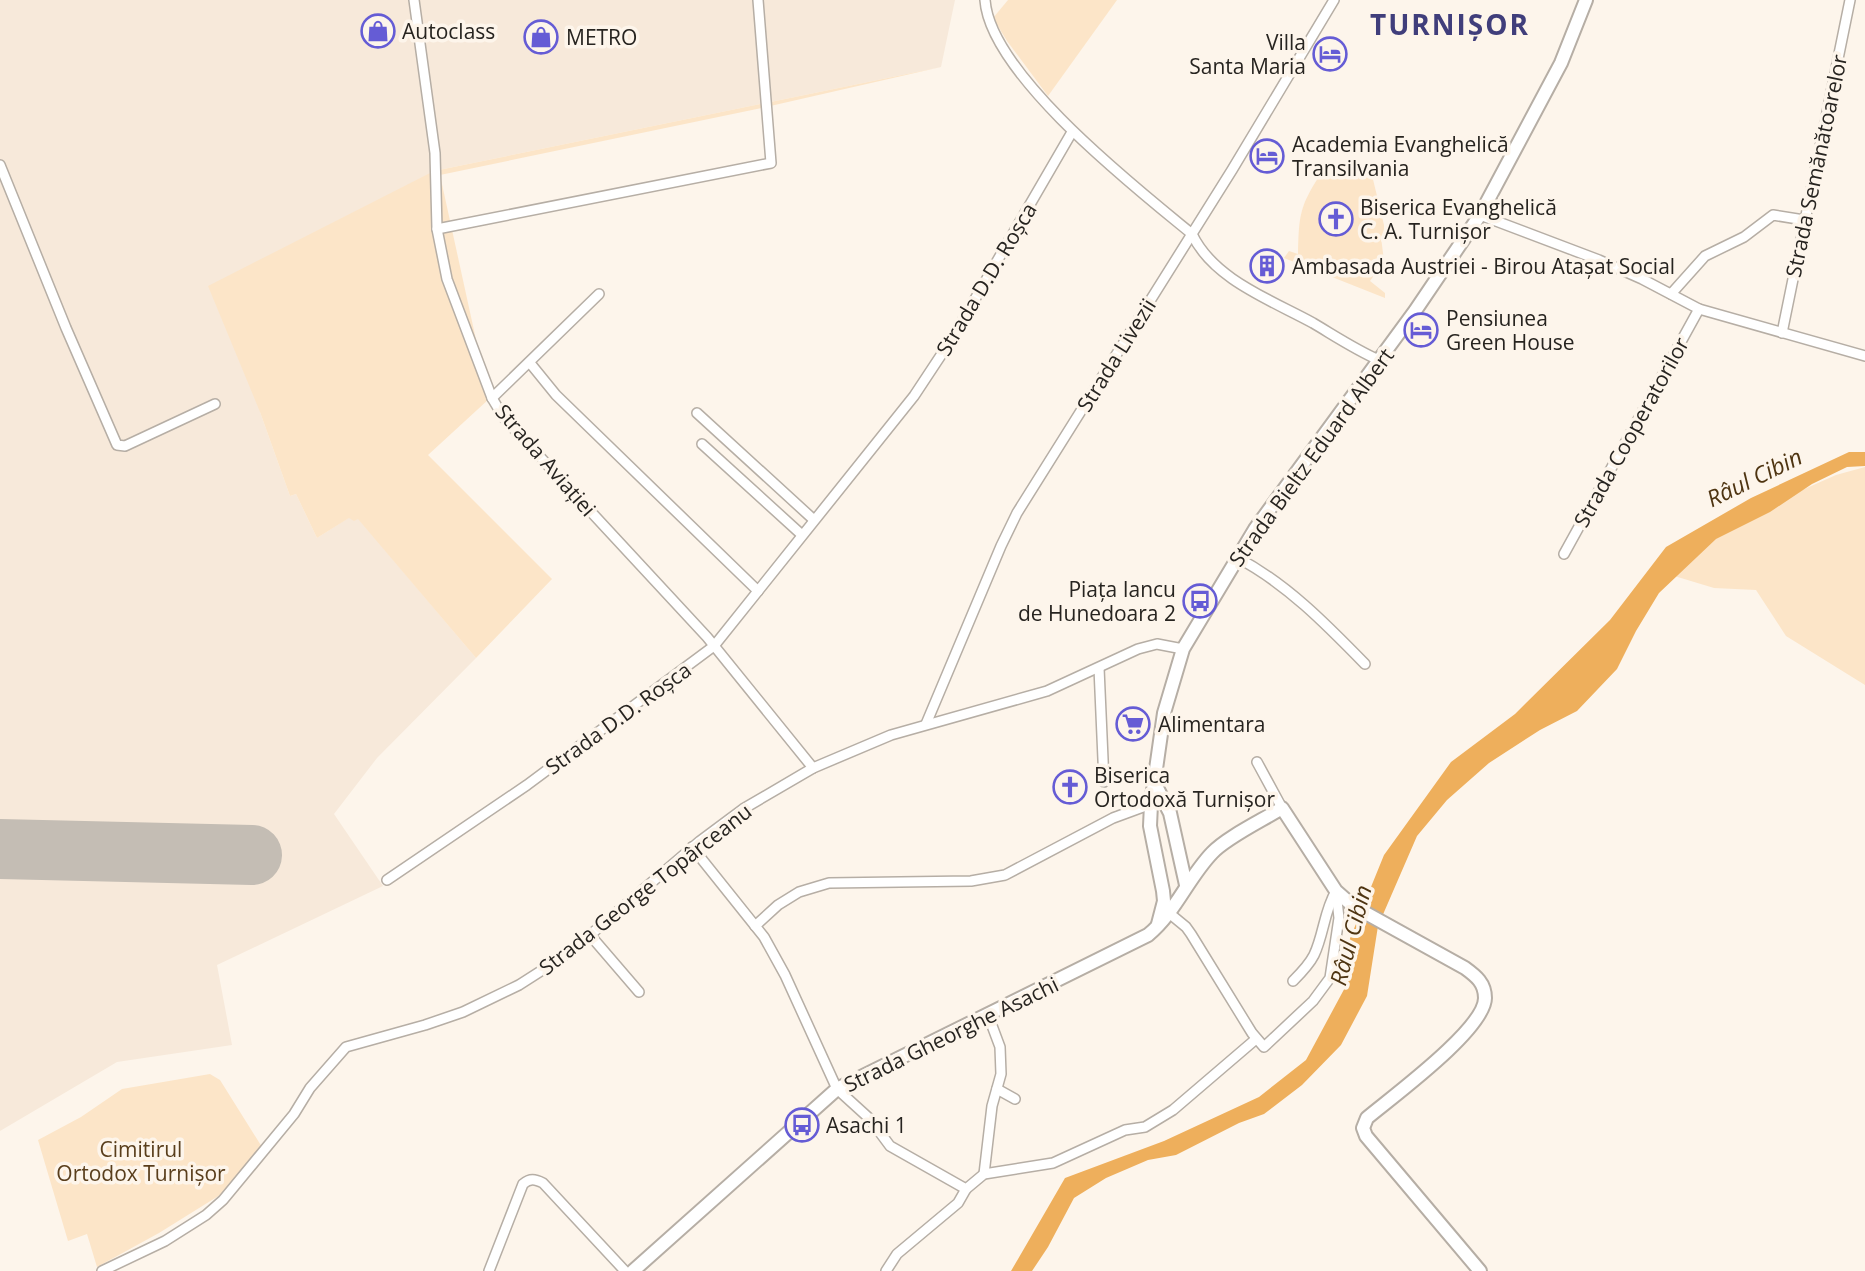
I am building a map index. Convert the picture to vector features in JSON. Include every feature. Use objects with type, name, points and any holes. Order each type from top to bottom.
[{"type":"street","name":"Strada Aviației","points":[[414,0],[435,153],[437,229],[447,279],[492,398],[504,418],[714,646],[813,768]]},
{"type":"street","points":[[437,229],[771,163],[758,0]]},
{"type":"street","points":[[985,0],[988,18],[997,39],[1033,89],[1072,132],[1192,234],[1200,251],[1207,258],[1252,291],[1379,360]]},
{"type":"street","name":"Strada Livezii","points":[[926,724],[1017,513],[1192,234],[1334,0]]},
{"type":"street","name":"Strada Bieltz Eduard Albert","points":[[1156,928],[1164,901],[1150,827],[1151,804],[1164,713],[1183,649],[1236,558],[1446,267],[1480,215],[1561,63],[1586,0]]},
{"type":"street","name":"Strada Semănătoarelor","points":[[1782,333],[1850,0]]},
{"type":"street","name":"Strada D.D. Roșca","points":[[387,880],[527,785],[714,646],[914,396],[953,337],[1072,132]]},
{"type":"street","points":[[0,165],[117,445],[125,446],[215,404]]},
{"type":"street","points":[[1480,215],[1599,260],[1699,309],[1865,356]]},
{"type":"street","points":[[1671,294],[1705,256],[1744,237],[1773,215],[1804,220]]},
{"type":"street","points":[[492,398],[599,294]]},
{"type":"street","name":"Strada Cooperatorilor","points":[[1564,554],[1699,309]]},
{"type":"street","points":[[530,363],[556,395],[758,591]]},
{"type":"street","points":[[697,413],[814,520]]},
{"type":"street","points":[[702,444],[802,535]]},
{"type":"street","points":[[1236,558],[1265,573],[1292,594],[1365,664]]},
{"type":"street","name":"Strada George Topârceanu","points":[[102,1271],[165,1241],[206,1215],[223,1200],[294,1114],[310,1088],[346,1047],[425,1025],[491,999],[543,971],[569,953],[692,847],[743,809],[813,768],[891,735],[1047,691],[1150,645],[1165,644],[1183,649]]},
{"type":"street","points":[[1099,668],[1104,782]]},
{"type":"street","points":[[1257,762],[1282,808],[1336,891],[1353,906],[1391,925],[1478,977],[1483,984],[1485,998],[1481,1013],[1463,1037],[1364,1123],[1364,1132],[1480,1271]]},
{"type":"street","points":[[1154,781],[1170,813],[1186,885]]},
{"type":"street","points":[[755,926],[778,905],[799,892],[829,883],[971,881],[1005,875],[1113,818],[1151,804]]},
{"type":"street","points":[[1180,853],[1195,858],[1212,853],[1282,808]]},
{"type":"street","points":[[692,847],[755,926],[785,975],[837,1089],[870,1119],[890,1146],[966,1189]]},
{"type":"street","name":"Strada Gheorghe Asachi","points":[[633,1271],[837,1089],[1136,942],[1156,928],[1169,913],[1186,885],[1212,853]]},
{"type":"street","points":[[1293,981],[1314,954],[1329,902],[1336,891]]},
{"type":"street","points":[[1169,913],[1186,926],[1256,1039],[1264,1047],[1313,1002],[1325,987],[1334,957],[1339,910],[1336,891]]},
{"type":"street","points":[[590,935],[639,992]]},
{"type":"street","points":[[1314,954],[1334,957]]},
{"type":"street","points":[[984,1174],[992,1106],[1001,1074],[1000,1047],[988,1015]]},
{"type":"street","points":[[886,1271],[897,1254],[958,1203],[966,1189],[984,1174],[1053,1163],[1125,1130],[1145,1127],[1173,1110],[1256,1039]]},
{"type":"street","points":[[998,1089],[1015,1099]]},
{"type":"street","points":[[489,1271],[523,1184],[535,1179],[543,1183],[625,1271]]},
{"type":"shaded area","points":[[0,0],[955,0],[941,67],[434,171],[260,412],[290,496],[296,494],[317,538],[350,517],[358,518],[476,658],[377,758],[334,814],[383,886],[217,965],[232,1045],[117,1062],[0,1131]]},
{"type":"shaded area","points":[[1849,452],[1865,452],[1865,466],[1847,467],[1812,484],[1770,512],[1716,539],[1659,593],[1617,669],[1577,711],[1540,730],[1489,763],[1447,800],[1417,836],[1378,926],[1367,996],[1341,1045],[1302,1085],[1264,1114],[1239,1123],[1176,1155],[1148,1160],[1106,1178],[1074,1198],[1032,1271],[1011,1271],[1065,1178],[1164,1141],[1259,1097],[1306,1060],[1348,982],[1349,941],[1384,855],[1451,762],[1515,714],[1610,620],[1666,547],[1751,498]]},
{"type":"green space","points":[[1008,0],[1117,0],[1048,96],[993,18]]},
{"type":"green space","points":[[941,67],[766,107],[440,175],[489,399],[428,455],[552,579],[476,658],[358,519],[354,521],[349,518],[317,538],[296,494],[290,496],[260,412],[208,286],[434,171]]},
{"type":"green space","points":[[1371,171],[1384,225],[1381,237],[1384,261],[1370,281],[1385,293],[1385,298],[1284,258],[1289,251],[1298,254],[1302,213],[1320,175]]},
{"type":"green space","points":[[1865,467],[1865,685],[1786,636],[1756,590],[1714,588],[1671,575],[1723,525],[1836,475]]},
{"type":"green space","name":"Cimitirul Ortodox Turnișor","points":[[210,1074],[220,1080],[262,1147],[220,1195],[97,1267],[87,1234],[68,1241],[38,1140],[81,1117],[122,1089]]},
{"type":"runway","points":[[0,849],[252,855]]},
{"type":"place","name":"Autoclass","points":[[378,31]]},
{"type":"place","name":"METRO","points":[[541,37]]},
{"type":"place","name":"Villa Santa Maria","points":[[1330,54]]},
{"type":"place","name":"Academia Evanghelică Transilvania","points":[[1267,156]]},
{"type":"place","name":"Biserica Evanghelică C. A. Turnișor","points":[[1336,219]]},
{"type":"place","name":"Ambasada Austriei - Birou Atașat Social","points":[[1267,266]]},
{"type":"place","name":"Pensiunea Green House","points":[[1421,330]]},
{"type":"place","name":"Piața Iancu de Hunedoara 2","points":[[1200,601]]},
{"type":"place","name":"Alimentara","points":[[1133,724]]},
{"type":"place","name":"Biserica Ortodoxă Turnișor","points":[[1070,787]]},
{"type":"place","name":"Asachi 1","points":[[802,1125]]},
{"type":"district","name":"TURNIȘOR","points":[[1450,24]]},
{"type":"water label","name":"Râul Cibin","points":[[1754,477]]},
{"type":"water label","name":"Râul Cibin","points":[[1350,935]]}]
